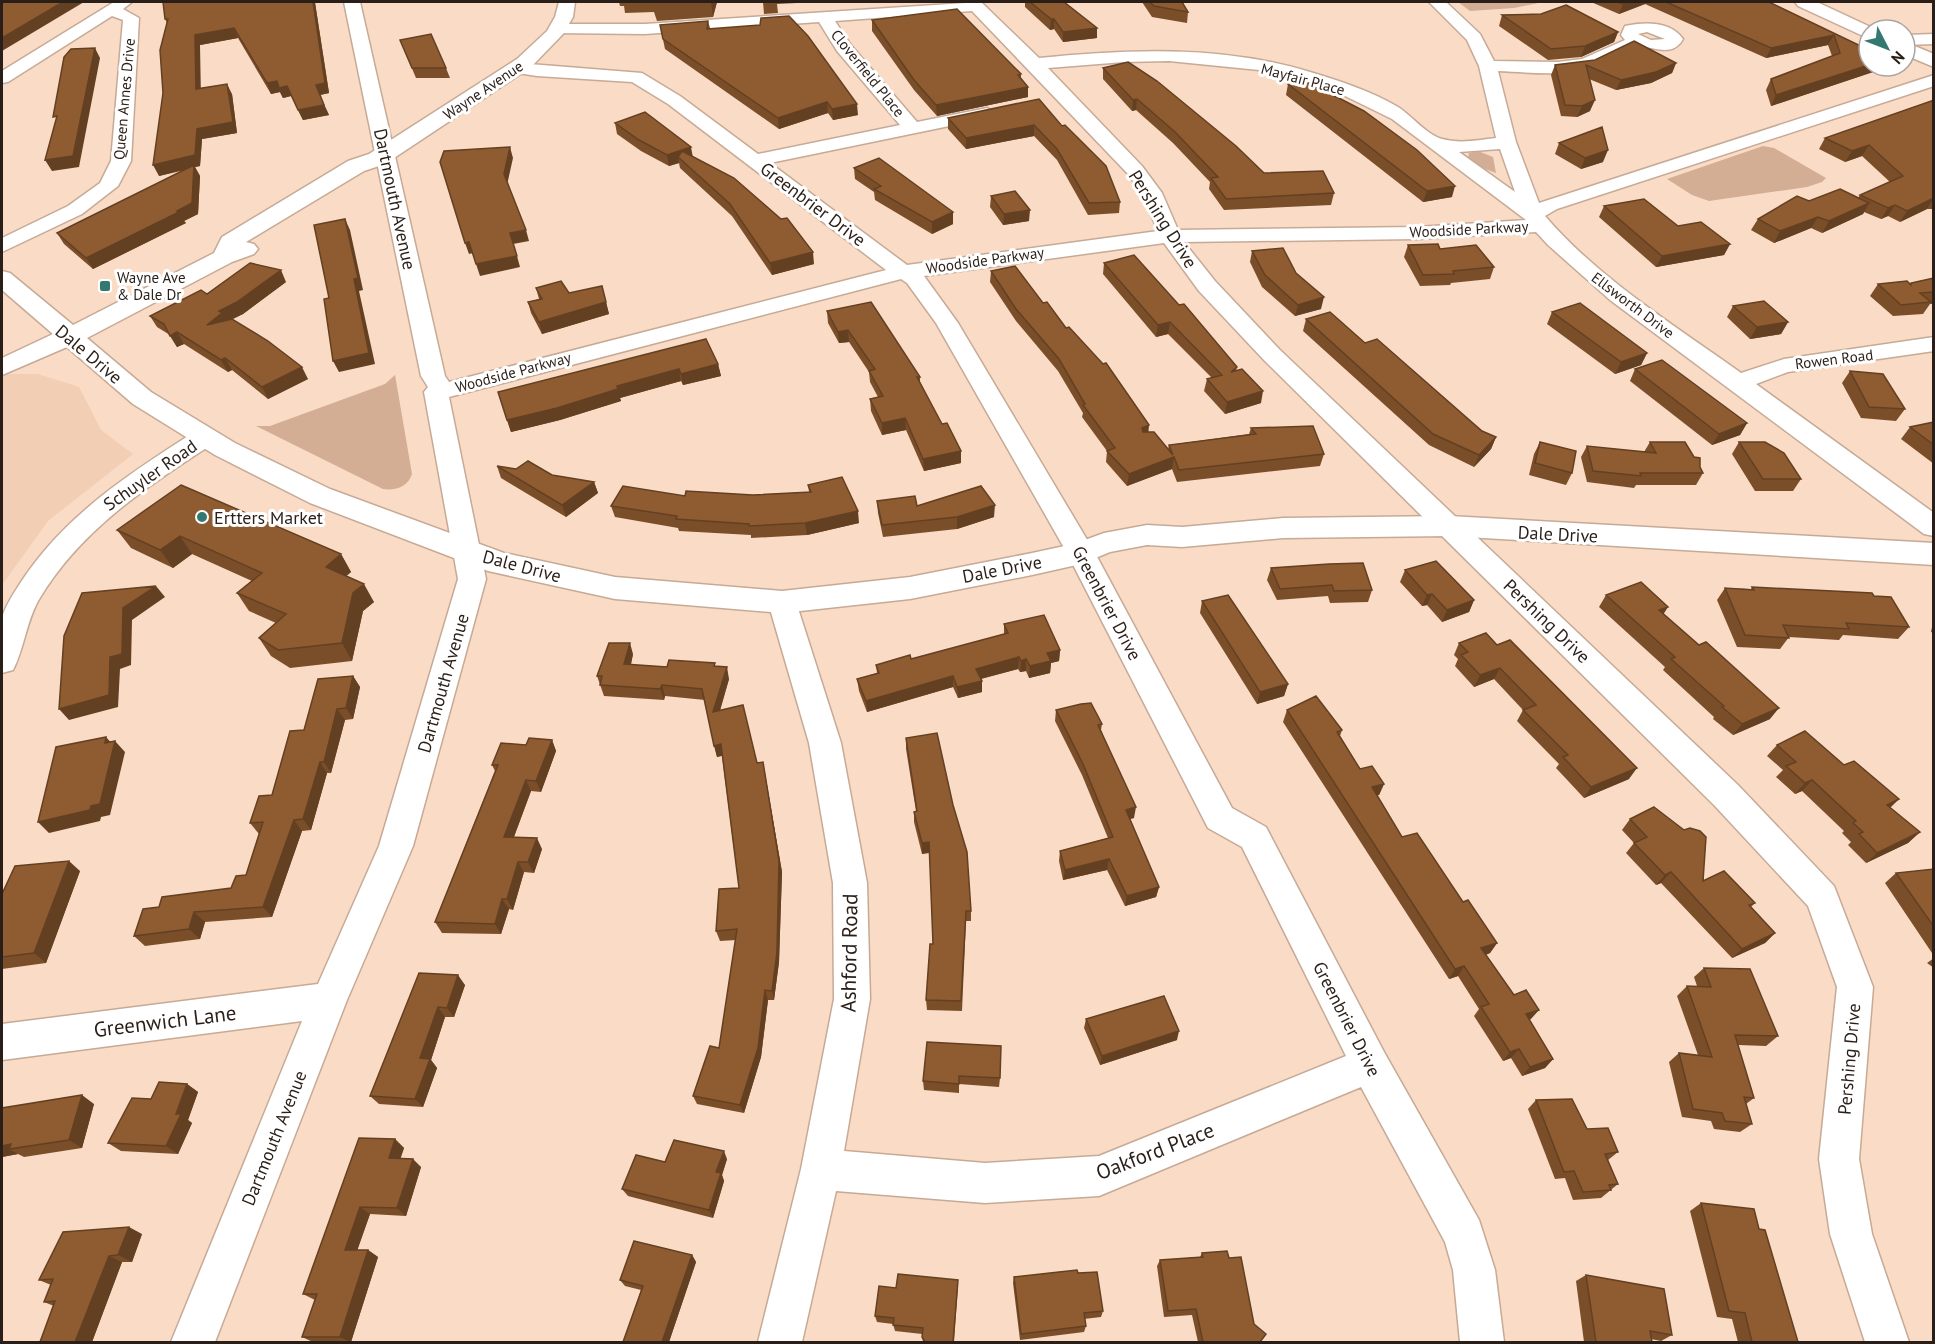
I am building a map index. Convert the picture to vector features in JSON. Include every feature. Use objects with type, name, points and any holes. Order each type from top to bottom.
[{"type":"main road","name":"Wayne Avenue","points":[[2,367],[68,337],[224,257],[250,247],[372,170],[382,156],[518,68],[558,29],[567,2]]},
{"type":"main road","points":[[1804,2],[1857,26]]},
{"type":"main road","points":[[1917,53],[1934,61]]},
{"type":"main road","name":"Dale Drive","points":[[2,278],[68,337],[142,398],[205,437],[320,496],[499,563],[615,588],[782,602],[910,588],[1081,553],[1105,556],[1135,553],[1168,547],[1182,537],[1283,528],[1449,526],[1934,555]]},
{"type":"street","name":"Dartmouth Avenue","points":[[193,1342],[329,1000],[396,846],[472,579],[436,392],[443,391],[433,376],[382,156],[352,2]]},
{"type":"street","name":"Ellsworth Drive","points":[[1437,2],[1473,38],[1488,66],[1507,142],[1537,220],[1591,274],[1934,526]]},
{"type":"street","points":[[558,29],[634,30],[825,18],[974,4]]},
{"type":"street","name":"Pershing Drive","points":[[974,4],[1035,64],[1056,99],[1135,170],[1152,193],[1170,236],[1207,286],[1271,354],[1726,795],[1822,897],[1855,987],[1839,1159],[1851,1234],[1887,1342]]},
{"type":"street","points":[[2,78],[117,6]]},
{"type":"street","name":"Queen Annes Drive","points":[[2,246],[75,210],[108,186],[121,161],[131,18],[117,6]]},
{"type":"street","name":"Cloverfield Place","points":[[825,18],[843,47],[913,128]]},
{"type":"street","points":[[1917,40],[1934,39]]},
{"type":"street","points":[[1488,66],[1558,67],[1586,64],[1637,41]]},
{"type":"street","name":"Mayfair Place","points":[[1035,64],[1097,56],[1148,54],[1240,62],[1298,75],[1351,92],[1388,109],[1537,220]]},
{"type":"street","name":"Greenbrier Drive","points":[[518,68],[636,77],[674,100],[903,272],[915,278],[947,323],[1081,553],[1220,818],[1254,837],[1370,1065],[1464,1235],[1474,1270],[1482,1342]]},
{"type":"street","name":"Woodside Parkway","points":[[443,391],[903,272],[1170,236],[1417,233],[1537,220],[1550,205],[1934,80]]},
{"type":"street","points":[[755,160],[1001,110]]},
{"type":"street","points":[[1435,144],[1474,147],[1507,142]]},
{"type":"street","name":"Rowen Road","points":[[1737,383],[1784,366],[1934,344]]},
{"type":"street","name":"Schuyler Road","points":[[2,662],[25,600],[46,565],[78,529],[121,491],[205,437]]},
{"type":"street","name":"Ashford Road","points":[[780,1342],[821,1170],[852,999],[850,883],[825,743],[782,602]]},
{"type":"street","name":"Greenwich Lane","points":[[2,1042],[329,1000]]},
{"type":"street","name":"Oakford Place","points":[[821,1170],[985,1183],[1099,1176],[1370,1065]]},
{"type":"shaded area","points":[[1458,2],[1543,2],[1514,8],[1470,11]]},
{"type":"shaded area","points":[[1763,146],[1774,148],[1826,178],[1822,182],[1807,187],[1709,201],[1692,195],[1667,179]]},
{"type":"shaded area","points":[[1478,151],[1493,157],[1496,173],[1477,166],[1468,158],[1469,153]]},
{"type":"shaded area","points":[[2,374],[38,374],[79,387],[101,430],[133,454],[48,521],[2,585]]},
{"type":"shaded area","points":[[395,375],[412,474],[400,487],[383,489],[256,426],[270,426],[385,384]]},
{"type":"building","points":[[2,2],[63,2],[2,38]]},
{"type":"building","points":[[163,2],[313,2],[325,83],[316,85],[324,105],[298,110],[287,86],[279,88],[277,81],[267,83],[234,28],[195,35],[196,89],[227,84],[233,122],[197,129],[195,155],[153,165],[163,93],[160,50],[168,19],[165,19]]},
{"type":"building","points":[[1030,2],[1064,2],[1097,28],[1063,32],[1054,19]]},
{"type":"building","points":[[1150,2],[1182,2],[1188,12],[1154,6]]},
{"type":"building","points":[[1666,2],[1769,2],[1857,44],[1857,69],[1776,95],[1771,79],[1840,53],[1834,35],[1771,48]]},
{"type":"building","points":[[1566,5],[1618,32],[1585,46],[1551,49],[1502,15],[1541,14]]},
{"type":"building","points":[[957,9],[1021,74],[1018,75],[1028,87],[936,105],[914,80],[872,20]]},
{"type":"building","points":[[789,16],[808,36],[857,104],[832,109],[827,102],[778,118],[663,39],[660,25],[708,21],[707,29],[760,25],[761,18]]},
{"type":"building","points":[[431,34],[446,68],[412,68],[400,40]]},
{"type":"building","points":[[1634,41],[1676,63],[1656,72],[1621,80],[1586,65],[1595,100],[1582,106],[1565,105],[1555,65],[1595,60]]},
{"type":"building","points":[[95,48],[73,156],[45,160],[57,116],[53,117],[64,57],[71,49]]},
{"type":"building","points":[[1128,62],[1157,81],[1236,146],[1264,173],[1323,171],[1334,193],[1226,199],[1211,178],[1218,177],[1175,132],[1137,99],[1133,100],[1103,68]]},
{"type":"building","points":[[1294,75],[1364,111],[1417,150],[1455,186],[1427,191],[1288,84]]},
{"type":"building","points":[[1039,99],[1062,126],[1065,125],[1106,166],[1120,202],[1089,203],[1057,149],[1034,125],[966,138],[948,118]]},
{"type":"building","points":[[1934,100],[1934,198],[1907,211],[1895,205],[1888,208],[1860,195],[1903,176],[1869,145],[1852,151],[1825,138]]},
{"type":"building","points":[[645,112],[691,147],[667,155],[639,140],[615,123]]},
{"type":"building","points":[[1602,127],[1608,150],[1585,158],[1559,143]]},
{"type":"building","points":[[510,147],[504,174],[526,230],[510,233],[517,256],[476,264],[469,242],[465,243],[440,162],[444,151]]},
{"type":"building","points":[[682,151],[734,178],[781,219],[787,218],[813,252],[770,263],[730,204],[678,157]]},
{"type":"building","points":[[879,158],[953,212],[932,222],[874,189],[881,186],[854,168]]},
{"type":"building","points":[[194,165],[192,203],[177,211],[179,212],[86,258],[57,233]]},
{"type":"building","points":[[1840,189],[1869,203],[1829,221],[1818,217],[1780,231],[1758,219],[1797,196],[1809,201]]},
{"type":"building","points":[[1015,191],[1030,210],[1004,214],[991,196]]},
{"type":"building","points":[[1644,199],[1678,226],[1701,222],[1730,244],[1662,256],[1604,206]]},
{"type":"building","points":[[345,219],[358,278],[354,279],[369,353],[333,361],[324,299],[329,298],[314,225]]},
{"type":"building","points":[[1438,244],[1440,249],[1476,245],[1494,267],[1453,271],[1454,274],[1423,275],[1408,245]]},
{"type":"building","points":[[1283,248],[1296,273],[1324,297],[1298,305],[1265,275],[1252,251]]},
{"type":"building","points":[[1134,255],[1179,305],[1184,304],[1237,367],[1231,372],[1242,369],[1263,391],[1227,402],[1207,379],[1222,375],[1170,322],[1158,325],[1104,263]]},
{"type":"building","points":[[250,263],[281,270],[237,302],[219,311],[222,313],[207,325],[232,319],[268,341],[302,367],[262,387],[225,358],[221,360],[177,332],[170,336],[164,324],[150,316],[201,290],[207,294]]},
{"type":"building","points":[[1015,266],[1043,303],[1047,302],[1066,328],[1069,327],[1103,364],[1106,363],[1149,425],[1142,428],[1143,432],[1154,432],[1173,455],[1169,445],[1256,434],[1251,428],[1313,426],[1324,454],[1179,470],[1174,457],[1129,474],[1107,451],[1115,448],[1083,405],[1085,404],[1059,359],[1016,309],[991,271]]},
{"type":"building","points":[[1934,278],[1934,292],[1920,293],[1931,302],[1901,305],[1878,284],[1907,281],[1911,285],[1911,283]]},
{"type":"building","points":[[561,281],[569,293],[602,286],[606,302],[539,322],[528,302],[542,299],[536,288]]},
{"type":"building","points":[[1764,301],[1788,322],[1757,327],[1733,306]]},
{"type":"building","points":[[871,302],[920,377],[917,377],[942,424],[947,423],[961,451],[923,459],[905,418],[882,423],[870,399],[883,396],[869,371],[875,369],[848,330],[838,332],[827,311]]},
{"type":"building","points":[[1580,303],[1647,353],[1621,362],[1552,312]]},
{"type":"building","points":[[1330,312],[1365,343],[1377,339],[1482,431],[1496,437],[1479,455],[1433,434],[1306,319]]},
{"type":"building","points":[[706,339],[718,364],[681,374],[679,369],[617,386],[618,389],[557,408],[507,420],[498,392]]},
{"type":"building","points":[[1662,360],[1747,423],[1719,434],[1635,369]]},
{"type":"building","points":[[1850,371],[1883,374],[1905,409],[1869,407]]},
{"type":"building","points":[[1934,422],[1934,445],[1910,427]]},
{"type":"building","points":[[1540,442],[1576,451],[1572,473],[1535,463]]},
{"type":"building","points":[[1650,442],[1685,442],[1694,457],[1700,458],[1703,473],[1640,473],[1641,476],[1593,471],[1587,446],[1656,453]]},
{"type":"building","points":[[1739,442],[1765,442],[1784,453],[1801,479],[1763,479]]},
{"type":"building","points":[[528,461],[552,475],[594,482],[562,505],[497,466],[516,469]]},
{"type":"building","points":[[842,477],[858,511],[805,523],[749,526],[749,524],[676,519],[677,516],[611,506],[623,486],[685,496],[686,491],[753,495],[811,492],[808,485]]},
{"type":"building","points":[[181,485],[341,554],[326,567],[364,584],[353,593],[342,643],[278,650],[259,638],[286,614],[237,593],[262,573],[180,536],[160,550],[117,530]]},
{"type":"building","points":[[981,486],[995,505],[957,517],[882,525],[877,501],[915,496],[917,506]]},
{"type":"building","points":[[1436,561],[1474,600],[1447,610],[1432,594],[1427,595],[1405,570]]},
{"type":"building","points":[[1363,563],[1372,590],[1334,591],[1332,585],[1280,589],[1271,568],[1329,564]]},
{"type":"building","points":[[1641,582],[1668,607],[1659,610],[1699,645],[1706,642],[1779,708],[1742,724],[1722,707],[1724,706],[1671,659],[1675,657],[1606,595]]},
{"type":"building","points":[[156,586],[123,608],[122,654],[110,657],[109,695],[59,709],[64,636],[82,593]]},
{"type":"building","points":[[1752,587],[1872,593],[1874,596],[1891,597],[1909,627],[1846,623],[1849,629],[1783,625],[1789,638],[1745,635],[1725,588],[1754,590]]},
{"type":"building","points":[[1228,595],[1288,684],[1260,692],[1202,601]]},
{"type":"building","points":[[1044,615],[1060,650],[1047,653],[1051,661],[1030,666],[1026,659],[1021,661],[1019,657],[976,669],[982,681],[957,687],[953,676],[866,701],[857,679],[879,673],[876,665],[910,655],[911,659],[1008,633],[1004,624]]},
{"type":"building","points":[[1486,633],[1497,645],[1510,640],[1637,768],[1591,787],[1563,757],[1568,755],[1523,710],[1536,705],[1500,668],[1480,675],[1461,655],[1468,652],[1459,643]]},
{"type":"building","points":[[609,643],[630,643],[624,664],[667,667],[669,660],[715,663],[714,666],[727,667],[713,712],[743,705],[757,763],[763,762],[779,861],[777,952],[772,991],[765,990],[758,1048],[740,1105],[693,1096],[710,1046],[719,1048],[737,929],[716,931],[719,889],[739,888],[721,744],[714,746],[702,689],[662,685],[660,689],[600,685],[602,676],[597,676]]},
{"type":"building","points":[[353,676],[346,708],[337,709],[324,762],[320,762],[303,819],[294,820],[263,907],[194,912],[189,929],[134,936],[143,909],[159,907],[162,897],[231,888],[236,876],[246,875],[263,822],[250,823],[259,796],[272,795],[290,731],[304,730],[318,679]]},
{"type":"building","points":[[1316,696],[1342,730],[1337,732],[1360,769],[1372,766],[1384,784],[1372,787],[1402,837],[1417,833],[1463,902],[1468,900],[1497,943],[1481,948],[1514,995],[1526,990],[1539,1010],[1526,1014],[1553,1059],[1530,1067],[1519,1049],[1510,1052],[1481,1007],[1489,1004],[1464,966],[1455,969],[1287,710]]},
{"type":"building","points":[[1091,703],[1102,724],[1098,725],[1136,807],[1126,810],[1159,887],[1127,896],[1109,859],[1065,870],[1060,851],[1113,837],[1083,764],[1056,710]]},
{"type":"building","points":[[1805,731],[1844,765],[1854,761],[1899,799],[1887,805],[1920,832],[1877,853],[1859,834],[1863,832],[1853,823],[1856,821],[1812,780],[1805,783],[1786,766],[1796,762],[1777,745]]},
{"type":"building","points":[[937,733],[953,805],[967,852],[971,911],[966,911],[961,1001],[926,1000],[930,944],[933,944],[929,842],[922,843],[914,812],[917,811],[906,738]]},
{"type":"building","points":[[106,737],[105,743],[115,741],[100,804],[91,806],[90,810],[38,822],[56,747]]},
{"type":"building","points":[[529,738],[552,740],[536,781],[526,780],[504,837],[537,838],[528,862],[518,862],[507,899],[502,899],[495,924],[435,922],[498,765],[492,765],[501,743],[526,745]]},
{"type":"building","points":[[1654,807],[1684,830],[1690,828],[1700,831],[1706,837],[1703,881],[1724,871],[1755,903],[1749,905],[1775,933],[1742,949],[1671,872],[1665,875],[1634,843],[1647,837],[1630,819]]},
{"type":"building","points":[[69,861],[34,953],[2,957],[2,894],[15,866]]},
{"type":"building","points":[[1934,869],[1934,927],[1896,873]]},
{"type":"building","points":[[1704,968],[1750,969],[1778,1036],[1735,1035],[1754,1098],[1744,1097],[1752,1124],[1725,1121],[1722,1113],[1693,1109],[1679,1053],[1712,1057],[1687,986],[1711,987]]},
{"type":"building","points":[[419,973],[458,975],[447,1008],[438,1007],[420,1058],[430,1059],[415,1099],[370,1096]]},
{"type":"building","points":[[1164,996],[1179,1031],[1102,1056],[1086,1019]]},
{"type":"building","points":[[927,1042],[1001,1046],[1000,1078],[959,1076],[959,1084],[923,1081]]},
{"type":"building","points":[[159,1082],[187,1084],[176,1114],[181,1114],[166,1146],[108,1143],[132,1098],[151,1099]]},
{"type":"building","points":[[82,1095],[69,1140],[9,1149],[11,1144],[2,1146],[2,1108]]},
{"type":"building","points":[[1572,1099],[1587,1129],[1608,1128],[1618,1152],[1605,1154],[1618,1184],[1609,1185],[1611,1190],[1583,1192],[1574,1171],[1564,1172],[1536,1100]]},
{"type":"building","points":[[359,1138],[395,1139],[389,1158],[413,1159],[397,1208],[360,1207],[345,1250],[368,1250],[340,1337],[302,1337],[317,1294],[303,1294]]},
{"type":"building","points":[[674,1140],[724,1151],[716,1172],[721,1173],[709,1210],[622,1189],[636,1155],[665,1162]]},
{"type":"building","points":[[1701,1203],[1754,1209],[1759,1229],[1765,1230],[1798,1342],[1752,1342],[1745,1313],[1729,1311]]},
{"type":"building","points":[[129,1227],[118,1255],[109,1256],[75,1342],[40,1342],[55,1301],[44,1302],[53,1279],[39,1280],[63,1232]]},
{"type":"building","points":[[634,1241],[692,1255],[662,1342],[623,1342],[643,1286],[620,1280]]},
{"type":"building","points":[[1227,1251],[1229,1258],[1241,1257],[1254,1324],[1266,1334],[1260,1342],[1203,1342],[1196,1309],[1168,1311],[1160,1260],[1203,1257],[1202,1253]]},
{"type":"building","points":[[1077,1270],[1078,1273],[1097,1272],[1103,1311],[1084,1313],[1086,1326],[1021,1334],[1014,1277]]},
{"type":"building","points":[[898,1274],[958,1280],[953,1342],[925,1342],[922,1337],[923,1328],[893,1325],[894,1318],[875,1316],[879,1286],[896,1288]]},
{"type":"building","points":[[1586,1275],[1664,1289],[1672,1335],[1650,1331],[1652,1342],[1596,1342]]},
{"type":"place","name":"Wayne Ave & Dale Dr","points":[[105,286]]},
{"type":"place","name":"Ertters Market","points":[[202,517]]}]
